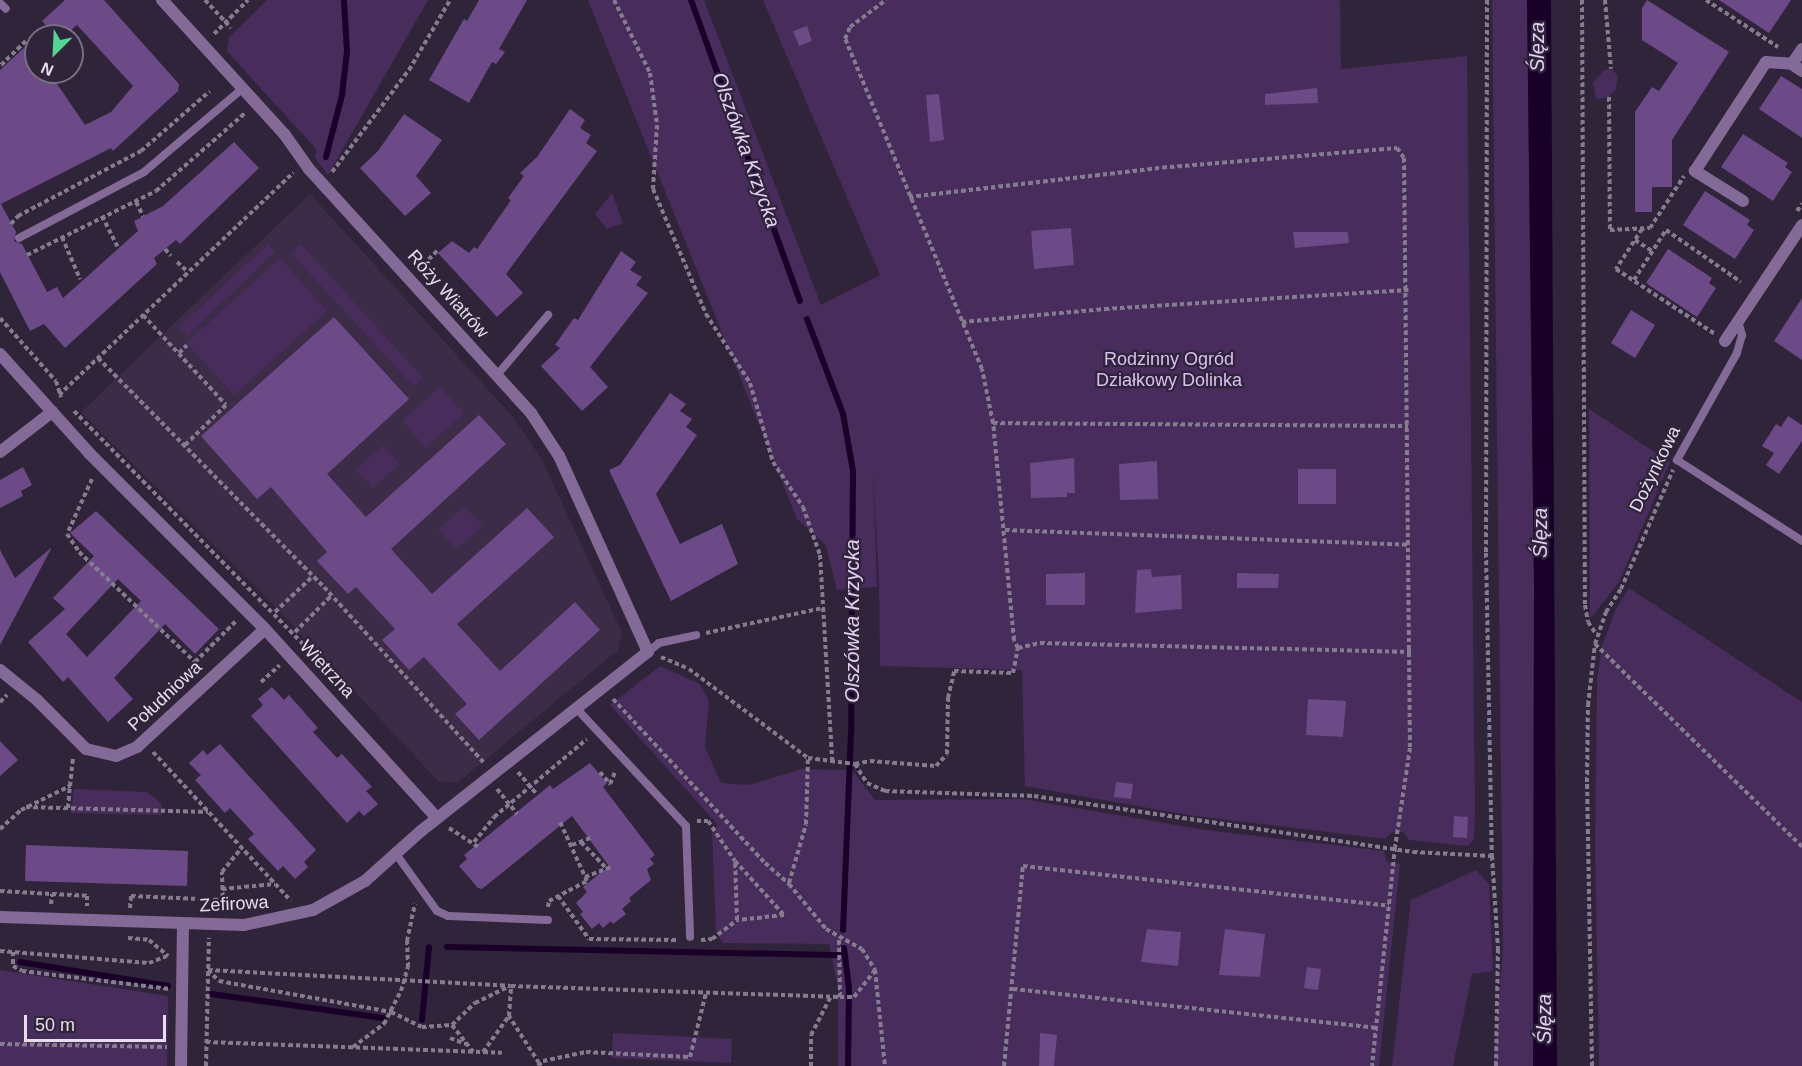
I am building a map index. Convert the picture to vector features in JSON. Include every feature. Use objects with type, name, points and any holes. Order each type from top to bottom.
[{"type":"street","name":"Róży Wiatrów","points":[[162,0],[285,135],[309,169],[531,413],[560,456],[648,652]]},
{"type":"street","points":[[1743,201],[1695,171],[1766,62],[1798,60]]},
{"type":"street","points":[[1720,338],[1738,321],[1802,225]]},
{"type":"street","name":"Wietrzna","points":[[0,354],[52,412],[265,629],[437,818]]},
{"type":"street","points":[[0,452],[52,412]]},
{"type":"street","name":"Południowa","points":[[0,670],[93,753],[123,754],[142,741],[265,629]]},
{"type":"street","points":[[437,818],[648,652]]},
{"type":"street","name":"Zefirowa","points":[[0,917],[244,925],[298,914],[349,893],[437,818]]},
{"type":"street","points":[[181,1066],[183,924]]},
{"type":"lane","points":[[19,238],[144,172],[242,89]]},
{"type":"lane","points":[[497,375],[548,315]]},
{"type":"lane","name":"Dożynkowa","points":[[1677,460],[1737,353],[1742,335],[1738,321]]},
{"type":"lane","points":[[1677,460],[1802,541]]},
{"type":"lane","points":[[648,652],[659,643],[696,635]]},
{"type":"lane","points":[[576,708],[686,826],[690,939]]},
{"type":"lane","points":[[396,854],[437,911],[448,916],[548,920]]},
{"type":"path","points":[[205,0],[231,28]]},
{"type":"path","points":[[214,34],[248,0]]},
{"type":"path","points":[[338,182],[331,174],[409,70],[450,0]]},
{"type":"path","points":[[614,0],[650,73],[657,125],[653,189],[706,314],[750,383],[773,462],[810,524],[820,555],[832,760]]},
{"type":"path","points":[[648,652],[689,669],[808,758],[853,764],[881,761],[936,766],[947,754],[948,698],[954,671],[1013,673],[1018,648],[1014,640],[993,423],[982,369],[845,39],[850,27],[886,0]]},
{"type":"path","points":[[1487,0],[1486,553],[1492,856],[1498,949],[1496,1066]]},
{"type":"path","points":[[1582,0],[1585,605],[1588,622],[1596,634],[1588,705],[1587,782],[1592,1066]]},
{"type":"path","points":[[1605,0],[1611,69]]},
{"type":"path","points":[[1706,0],[1798,60]]},
{"type":"path","points":[[1,65],[24,43]]},
{"type":"path","points":[[11,224],[18,216],[141,151],[210,91]]},
{"type":"path","points":[[1609,97],[1610,230],[1650,228],[1682,177],[1695,171]]},
{"type":"path","points":[[27,255],[156,191],[245,112]]},
{"type":"path","points":[[909,197],[1170,167],[1397,148],[1404,158],[1408,290],[1410,748],[1395,847],[1372,1066]]},
{"type":"path","points":[[52,412],[60,394],[296,170]]},
{"type":"path","points":[[136,202],[143,216]]},
{"type":"path","points":[[102,216],[117,246]]},
{"type":"path","points":[[1642,229],[1616,269],[1720,338]]},
{"type":"path","points":[[1634,280],[1666,230],[1741,282]]},
{"type":"path","points":[[62,237],[80,279]]},
{"type":"path","points":[[1635,240],[1652,251]]},
{"type":"path","points":[[165,249],[171,256]]},
{"type":"path","points":[[418,270],[437,251]]},
{"type":"path","points":[[177,262],[188,272]]},
{"type":"path","points":[[962,322],[1105,309],[1408,290]]},
{"type":"path","points":[[143,315],[226,405],[184,446]]},
{"type":"path","points":[[0,318],[56,381],[63,400]]},
{"type":"path","points":[[179,353],[187,345]]},
{"type":"path","points":[[98,358],[313,576],[484,763]]},
{"type":"path","points":[[69,406],[275,612],[321,662]]},
{"type":"path","points":[[993,423],[1408,426]]},
{"type":"path","name":"Dożynkowa","points":[[1596,634],[1621,589],[1677,460]]},
{"type":"path","points":[[92,479],[67,534],[79,552],[195,662],[239,618]]},
{"type":"path","points":[[1005,530],[1410,545]]},
{"type":"path","points":[[275,612],[313,576]]},
{"type":"path","points":[[294,632],[331,596]]},
{"type":"path","points":[[696,635],[823,608]]},
{"type":"path","points":[[1018,648],[1040,643],[1411,652]]},
{"type":"path","points":[[1595,644],[1802,847]]},
{"type":"path","points":[[261,682],[281,665],[290,674]]},
{"type":"path","points":[[602,687],[765,864],[789,884],[826,929],[862,950],[875,970],[885,1066]]},
{"type":"path","points":[[0,702],[9,693]]},
{"type":"path","points":[[474,842],[509,804],[597,731]]},
{"type":"path","points":[[142,741],[276,884],[298,914]]},
{"type":"path","points":[[68,808],[73,757]]},
{"type":"path","points":[[789,884],[806,824],[808,758]]},
{"type":"path","points":[[600,772],[610,784],[612,774],[625,761]]},
{"type":"path","points":[[853,764],[867,783],[885,791],[1034,795],[1188,820],[1395,847],[1413,852],[1492,856]]},
{"type":"path","points":[[518,772],[537,795]]},
{"type":"path","points":[[0,830],[26,807],[70,786]]},
{"type":"path","points":[[496,788],[517,814]]},
{"type":"path","points":[[26,807],[209,812]]},
{"type":"path","points":[[548,920],[549,901],[586,881],[573,845],[560,822]]},
{"type":"path","points":[[447,827],[474,842],[478,847]]},
{"type":"path","points":[[714,828],[735,861],[784,915],[737,920],[717,935]]},
{"type":"path","points":[[573,845],[592,837]]},
{"type":"path","points":[[581,842],[609,868],[585,877]]},
{"type":"path","points":[[223,912],[222,872],[242,848]]},
{"type":"path","points":[[735,861],[737,920]]},
{"type":"path","points":[[1004,1066],[1023,866],[1389,906]]},
{"type":"path","points":[[222,889],[276,884]]},
{"type":"path","points":[[353,1047],[384,1024],[405,980],[410,949],[407,941],[421,886]]},
{"type":"path","points":[[0,891],[87,896],[87,902]]},
{"type":"path","points":[[11,903],[12,891]]},
{"type":"path","points":[[51,901],[52,894]]},
{"type":"path","points":[[130,904],[131,896],[222,900]]},
{"type":"path","points":[[558,896],[589,939],[690,939]]},
{"type":"path","points":[[165,905],[166,898]]},
{"type":"path","points":[[207,1066],[210,925]]},
{"type":"path","points":[[839,936],[843,998]]},
{"type":"path","points":[[116,938],[149,940],[167,956]]},
{"type":"path","points":[[0,951],[149,963],[167,956],[208,958]]},
{"type":"path","points":[[13,952],[13,966],[21,971],[182,991]]},
{"type":"path","points":[[208,969],[511,986],[830,998],[854,997],[875,970]]},
{"type":"path","points":[[208,969],[219,981],[391,1011],[422,1027],[452,1025],[475,1003],[511,986]]},
{"type":"path","points":[[483,1052],[509,1016],[511,986]]},
{"type":"path","points":[[1013,989],[1376,1028]]},
{"type":"path","points":[[509,1016],[539,1064],[586,1052],[690,1057],[706,993]]},
{"type":"path","points":[[811,1066],[811,1035],[830,998]]},
{"type":"path","points":[[452,1025],[472,1052]]},
{"type":"path","points":[[450,1038],[467,1044]]},
{"type":"path","points":[[206,1042],[502,1053]]},
{"type":"path","points":[[0,1044],[167,1047]]},
{"type":"shaded area","points":[[310,194],[513,417],[542,460],[622,633],[618,650],[457,783],[438,781],[273,604],[81,412]]},
{"type":"green space","points":[[267,0],[428,0],[328,175],[314,157],[317,150],[227,51],[229,37]]},
{"type":"green space","name":"Rodzinny Ogród Działkowy Dolinka","points":[[588,0],[704,0],[821,305],[880,275],[763,0],[1340,0],[1341,69],[1467,56],[1475,810],[1474,839],[1468,846],[1409,840],[1404,832],[1392,832],[1385,839],[1188,815],[1025,786],[1022,670],[880,666],[879,583],[873,470],[877,587],[837,590],[826,545],[797,519]]},
{"type":"green space","points":[[1492,0],[1527,0],[1534,585],[1533,1066],[1494,1066],[1503,948]]},
{"type":"green space","points":[[1611,69],[1618,76],[1616,89],[1609,97],[1596,99],[1593,83],[1604,70]]},
{"type":"green space","points":[[612,193],[623,223],[607,229],[595,214]]},
{"type":"green space","points":[[268,244],[275,252],[187,336],[179,327]]},
{"type":"green space","points":[[301,244],[423,378],[413,386],[291,253]]},
{"type":"green space","points":[[280,258],[327,311],[234,395],[186,343]]},
{"type":"green space","points":[[440,387],[464,413],[426,448],[402,421]]},
{"type":"green space","points":[[1589,409],[1670,462],[1619,582],[1590,619]]},
{"type":"green space","points":[[383,445],[400,464],[373,488],[356,470]]},
{"type":"green space","points":[[464,506],[483,526],[457,549],[438,530]]},
{"type":"green space","points":[[1629,588],[1802,702],[1802,1066],[1599,1066],[1595,849],[1597,679],[1602,646],[1616,609]]},
{"type":"green space","points":[[660,666],[700,684],[709,701],[705,747],[721,783],[749,785],[802,769],[852,770],[875,800],[1023,799],[1206,830],[1384,851],[1387,862],[1400,864],[1379,1066],[838,1066],[838,987],[829,944],[723,943],[716,933],[712,830],[718,825],[610,705]]},
{"type":"green space","points":[[74,789],[147,792],[161,803],[162,815],[71,813]]},
{"type":"green space","points":[[1476,870],[1489,884],[1493,971],[1472,974],[1453,1066],[1392,1066],[1411,900]]},
{"type":"green space","points":[[0,970],[168,996],[167,1066],[0,1066]]},
{"type":"green space","points":[[613,1033],[732,1039],[731,1063],[612,1058]]},
{"type":"water","name":"Ślęza","points":[[1527,0],[1551,0],[1557,1066],[1533,1066],[1534,585]]},
{"type":"building","points":[[65,0],[104,0],[179,84],[178,91],[113,151],[111,148],[1,204],[16,232],[14,241],[22,244],[47,292],[57,287],[63,298],[138,231],[134,221],[163,206],[234,142],[259,168],[180,244],[176,240],[154,258],[157,264],[65,348],[44,324],[30,331],[0,272],[0,70],[24,48],[24,84],[57,84],[85,125],[111,112],[133,86],[84,33],[84,24],[45,24],[42,21]]},
{"type":"building","points":[[479,0],[527,0],[499,49],[505,52],[496,64],[492,62],[469,103],[429,80],[464,19],[467,21]]},
{"type":"building","points":[[1647,0],[1729,52],[1672,140],[1672,187],[1652,187],[1652,212],[1635,212],[1635,112],[1652,87],[1659,91],[1678,63],[1642,40],[1642,8]]},
{"type":"building","points":[[1719,0],[1791,0],[1769,33]]},
{"type":"building","points":[[807,26],[812,41],[799,46],[793,31]]},
{"type":"building","points":[[1781,76],[1802,89],[1802,138],[1759,109]]},
{"type":"building","points":[[1317,88],[1318,103],[1265,105],[1265,94]]},
{"type":"building","points":[[939,94],[944,140],[930,142],[926,95]]},
{"type":"building","points":[[570,109],[585,120],[580,128],[591,135],[586,143],[597,151],[506,274],[523,293],[497,317],[438,253],[452,241],[469,253],[474,247],[477,249],[511,200],[508,198],[524,176],[520,173],[537,157]]},
{"type":"building","points":[[404,114],[442,140],[416,176],[431,193],[405,216],[360,168],[378,151]]},
{"type":"building","points":[[1743,134],[1788,163],[1785,167],[1792,172],[1773,201],[1721,167]]},
{"type":"building","points":[[1705,191],[1750,220],[1747,225],[1754,230],[1735,259],[1683,225]]},
{"type":"building","points":[[1071,228],[1074,265],[1034,269],[1031,231]]},
{"type":"building","points":[[1293,232],[1348,232],[1349,243],[1295,248]]},
{"type":"building","points":[[1668,249],[1712,278],[1709,283],[1716,288],[1697,317],[1646,283]]},
{"type":"building","points":[[621,251],[636,262],[630,270],[642,277],[636,285],[648,293],[590,367],[608,387],[582,411],[541,366],[560,348],[555,345],[574,318],[578,320]]},
{"type":"building","points":[[1802,298],[1802,360],[1774,341]]},
{"type":"building","points":[[1631,310],[1655,325],[1635,358],[1611,343]]},
{"type":"building","points":[[334,317],[409,399],[327,474],[366,517],[479,415],[506,444],[391,549],[432,594],[527,508],[554,537],[457,624],[500,671],[575,602],[600,630],[479,740],[455,714],[467,704],[424,657],[409,670],[382,640],[395,629],[356,587],[348,594],[317,561],[327,552],[271,487],[257,499],[201,436]]},
{"type":"building","points":[[670,393],[686,404],[680,411],[692,419],[686,427],[697,435],[656,494],[680,544],[722,524],[738,564],[671,601],[609,470],[620,465]]},
{"type":"building","points":[[1788,416],[1802,425],[1802,441],[1779,474],[1766,465],[1774,453],[1762,446],[1776,424],[1781,427]]},
{"type":"building","points":[[1074,458],[1075,493],[1067,493],[1067,497],[1031,498],[1030,463]]},
{"type":"building","points":[[1157,461],[1158,499],[1120,500],[1119,464]]},
{"type":"building","points":[[23,467],[32,485],[21,491],[23,496],[0,508],[0,480]]},
{"type":"building","points":[[1298,469],[1336,469],[1336,504],[1298,504]]},
{"type":"building","points":[[96,511],[219,629],[195,654],[165,624],[114,678],[133,699],[108,722],[68,677],[63,682],[28,642],[65,609],[53,598],[94,556],[70,533]],"holes":[[[118,579],[141,601],[87,657],[66,634]]]},
{"type":"building","points":[[51,548],[0,645],[0,550],[15,578]]},
{"type":"building","points":[[1151,569],[1152,577],[1181,575],[1182,609],[1135,613],[1137,570]]},
{"type":"building","points":[[1085,573],[1085,605],[1046,605],[1046,574]]},
{"type":"building","points":[[1237,573],[1279,574],[1278,588],[1237,588]]},
{"type":"building","points":[[272,687],[284,700],[289,695],[318,728],[313,732],[337,758],[342,754],[372,787],[366,791],[378,804],[364,816],[359,811],[347,823],[251,716],[263,705],[258,699]]},
{"type":"building","points":[[1308,699],[1346,701],[1343,737],[1306,735]]},
{"type":"building","points":[[0,741],[18,760],[0,776]]},
{"type":"building","points":[[220,744],[316,850],[304,862],[308,867],[295,879],[283,866],[278,871],[248,839],[254,834],[230,808],[225,813],[195,780],[201,775],[189,763],[203,750],[207,755]]},
{"type":"building","points":[[590,763],[607,783],[603,787],[655,855],[650,859],[654,864],[647,869],[651,880],[629,898],[631,901],[622,909],[626,914],[613,924],[611,921],[603,928],[599,923],[592,929],[580,914],[583,912],[576,903],[587,892],[583,887],[609,866],[572,816],[482,889],[478,888],[459,866],[467,859],[464,855],[550,785],[553,789]]},
{"type":"building","points":[[1116,782],[1133,784],[1131,799],[1114,797]]},
{"type":"building","points":[[1454,816],[1468,817],[1467,838],[1453,837]]},
{"type":"building","points":[[26,845],[188,851],[187,886],[25,881]]},
{"type":"building","points":[[1147,929],[1181,932],[1178,966],[1141,962]]},
{"type":"building","points":[[1225,929],[1265,934],[1260,977],[1219,975]]},
{"type":"building","points":[[1307,967],[1321,969],[1318,990],[1304,988]]},
{"type":"building","points":[[1040,1033],[1057,1035],[1054,1066],[1039,1066]]},
{"type":"waterway","points":[[326,157],[342,95],[347,51],[344,0]]},
{"type":"waterway","name":"Olszówka Krzycka","points":[[691,0],[800,301]]},
{"type":"waterway","name":"Olszówka Krzycka","points":[[807,319],[843,414],[853,471],[851,732],[843,930]]},
{"type":"waterway","points":[[422,1020],[429,947]]},
{"type":"waterway","points":[[447,947],[844,955]]},
{"type":"waterway","name":"Olszówka Krzycka","points":[[844,948],[849,988],[848,1066]]},
{"type":"waterway","points":[[20,962],[168,986]]},
{"type":"waterway","points":[[212,994],[382,1018]]}]
